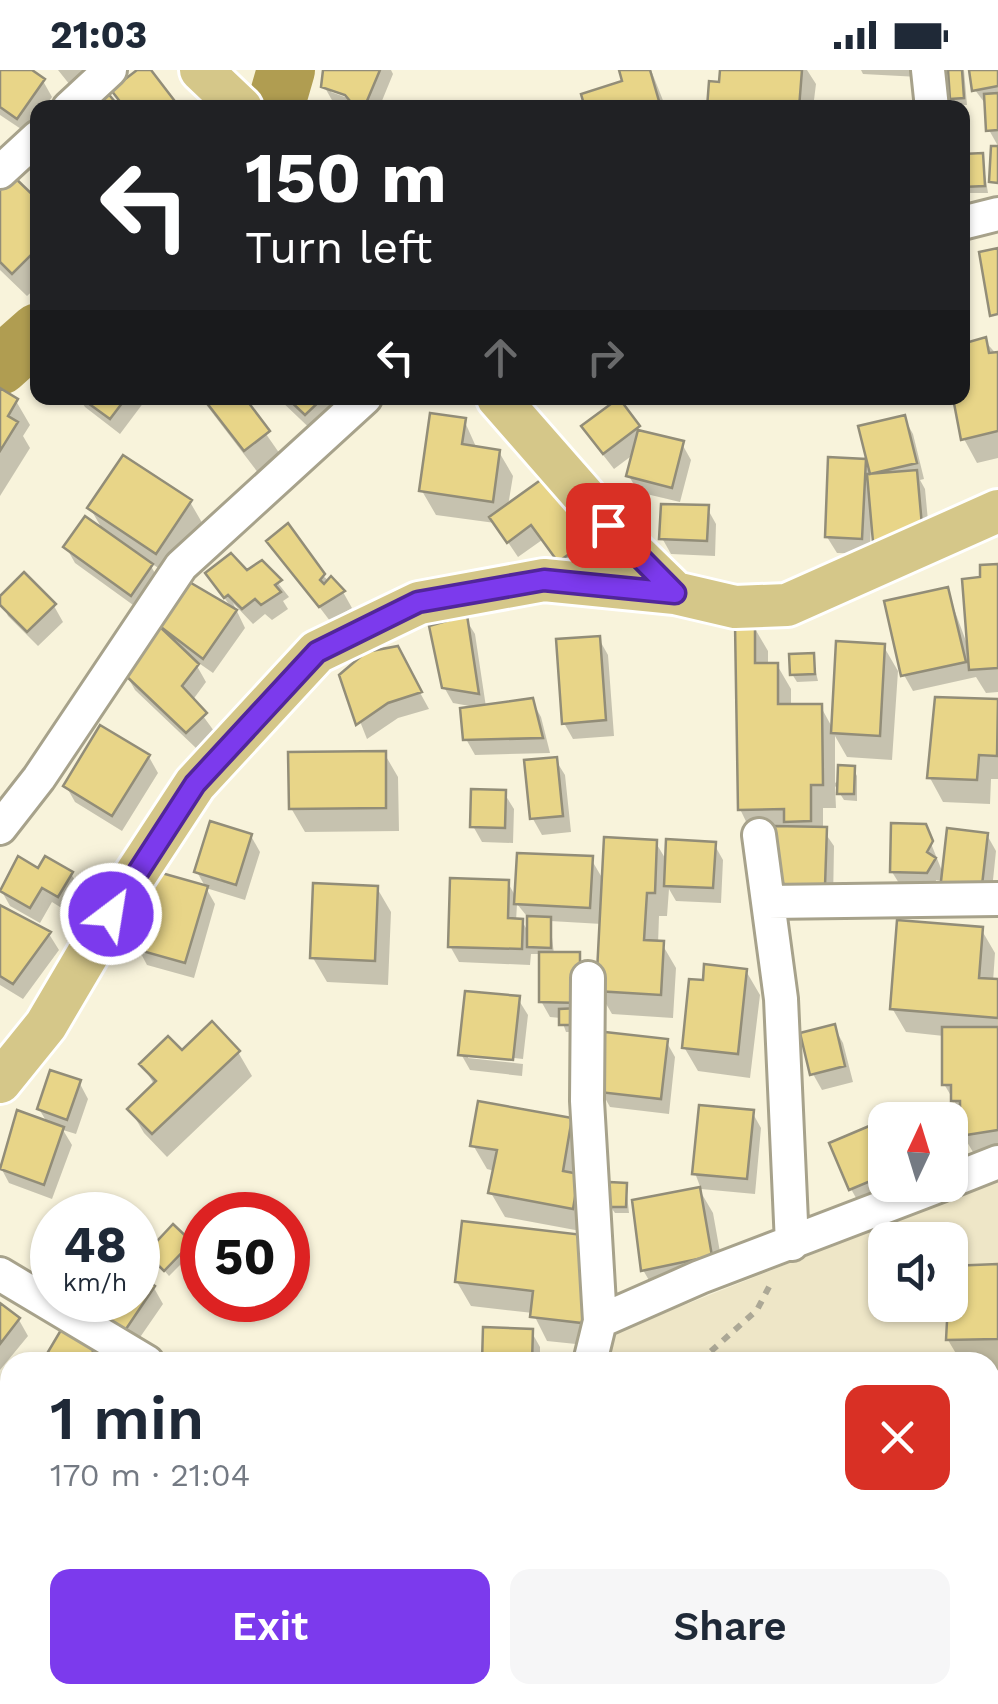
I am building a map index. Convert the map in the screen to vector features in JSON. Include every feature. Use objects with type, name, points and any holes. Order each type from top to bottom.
[{"type":"main road","points":[[504,405],[632,552],[675,593]]},
{"type":"main road","points":[[0,1082],[46,1025],[128,886],[195,784],[317,652],[418,602],[544,580],[675,593],[735,607],[788,605],[998,510]]},
{"type":"street","points":[[78,100],[110,70]]},
{"type":"street","points":[[928,70],[931,100]]},
{"type":"street","points":[[0,172],[30,144]]},
{"type":"street","points":[[970,221],[998,214]]},
{"type":"street","points":[[0,828],[39,778],[181,566],[357,405]]},
{"type":"street","points":[[759,835],[781,999],[792,1244]]},
{"type":"street","points":[[768,902],[998,899]]},
{"type":"street","points":[[588,978],[588,1117],[600,1321],[592,1352]]},
{"type":"street","points":[[968,1174],[998,1162]]},
{"type":"street","points":[[600,1321],[700,1276],[899,1202]]},
{"type":"street","points":[[0,1274],[30,1289]]},
{"type":"street","points":[[88,1322],[132,1352]]},
{"type":"path","points":[[710,1352],[757,1310],[792,1244]]},
{"type":"shaded area","points":[[998,1180],[998,1352],[603,1352],[619,1331],[868,1232],[868,1322],[968,1322],[968,1222],[893,1222],[943,1202],[968,1202],[968,1192]]},
{"type":"building","points":[[0,70],[32,70],[45,79],[17,119],[0,107]]},
{"type":"building","points":[[137,70],[151,70],[174,100],[119,100],[111,90]]},
{"type":"building","points":[[323,70],[380,70],[367,100],[349,100],[321,87]]},
{"type":"building","points":[[619,70],[650,70],[659,100],[583,100],[581,94],[622,81]]},
{"type":"building","points":[[720,70],[802,70],[800,100],[708,100],[709,81],[719,82]]},
{"type":"building","points":[[948,70],[962,70],[964,98],[950,99]]},
{"type":"building","points":[[969,70],[998,70],[998,86],[972,91]]},
{"type":"building","points":[[106,91],[113,100],[95,100]]},
{"type":"building","points":[[998,93],[998,130],[986,131],[984,94]]},
{"type":"building","points":[[991,146],[998,146],[998,183],[989,182]]},
{"type":"building","points":[[983,153],[985,186],[970,187],[970,154]]},
{"type":"building","points":[[10,173],[30,192],[30,256],[12,274],[0,262],[0,183]]},
{"type":"building","points":[[998,248],[998,314],[990,316],[979,252]]},
{"type":"building","points":[[986,337],[989,353],[998,352],[998,431],[961,440],[954,405],[970,405],[970,342]]},
{"type":"building","points":[[0,388],[18,399],[8,416],[18,422],[0,451]]},
{"type":"building","points":[[91,405],[121,405],[110,419]]},
{"type":"building","points":[[208,405],[250,405],[270,431],[244,451]]},
{"type":"building","points":[[294,405],[316,405],[305,415]]},
{"type":"building","points":[[610,405],[624,405],[640,426],[603,454],[581,426]]},
{"type":"building","points":[[430,413],[466,418],[462,444],[500,450],[493,502],[419,491]]},
{"type":"building","points":[[905,415],[917,463],[870,474],[858,426]]},
{"type":"building","points":[[638,430],[684,441],[672,488],[626,476]]},
{"type":"building","points":[[123,455],[192,500],[156,554],[87,508]]},
{"type":"building","points":[[828,457],[866,459],[862,539],[825,537]]},
{"type":"building","points":[[917,470],[923,537],[873,542],[867,474]]},
{"type":"building","points":[[549,474],[594,536],[558,562],[531,525],[507,543],[489,517]]},
{"type":"building","points":[[661,504],[709,505],[707,541],[659,539]]},
{"type":"building","points":[[85,516],[153,564],[131,596],[63,547]]},
{"type":"building","points":[[288,523],[325,574],[320,580],[324,584],[331,576],[345,591],[319,607],[266,541]]},
{"type":"building","points":[[231,553],[247,570],[262,560],[282,580],[275,585],[281,592],[261,605],[255,599],[242,609],[228,595],[224,598],[205,573]]},
{"type":"building","points":[[998,564],[998,668],[969,670],[962,579],[980,577],[980,565]]},
{"type":"building","points":[[24,572],[56,604],[27,632],[0,605],[0,596]]},
{"type":"building","points":[[186,580],[237,610],[203,659],[157,624]]},
{"type":"building","points":[[948,587],[966,662],[901,676],[884,601]]},
{"type":"building","points":[[467,615],[479,694],[442,688],[429,626]]},
{"type":"building","points":[[157,624],[199,664],[182,686],[207,713],[186,733],[123,673]]},
{"type":"building","points":[[735,624],[755,624],[755,663],[778,663],[778,704],[822,704],[823,785],[811,785],[811,821],[784,822],[784,809],[738,810]]},
{"type":"building","points":[[600,636],[606,720],[562,724],[556,639]]},
{"type":"building","points":[[836,641],[885,644],[880,736],[831,733]]},
{"type":"building","points":[[398,646],[422,692],[388,703],[356,725],[339,675],[366,652]]},
{"type":"building","points":[[814,653],[815,674],[790,675],[789,654]]},
{"type":"building","points":[[935,697],[998,699],[997,756],[979,755],[977,780],[927,778]]},
{"type":"building","points":[[533,698],[543,738],[463,740],[460,708]]},
{"type":"building","points":[[100,725],[150,755],[112,816],[63,786]]},
{"type":"building","points":[[386,751],[386,808],[289,809],[288,752]]},
{"type":"building","points":[[557,757],[563,816],[530,819],[524,760]]},
{"type":"building","points":[[838,765],[855,766],[854,794],[837,794]]},
{"type":"building","points":[[471,789],[506,790],[505,828],[470,827]]},
{"type":"building","points":[[210,821],[252,834],[236,885],[194,872]]},
{"type":"building","points":[[891,823],[926,824],[933,841],[927,852],[936,858],[927,873],[890,872]]},
{"type":"building","points":[[774,826],[827,827],[825,886],[772,885]]},
{"type":"building","points":[[947,828],[988,833],[981,894],[940,890]]},
{"type":"building","points":[[604,837],[657,840],[655,893],[647,893],[644,940],[664,941],[661,995],[596,991]]},
{"type":"building","points":[[666,839],[716,842],[713,888],[664,886]]},
{"type":"building","points":[[517,853],[593,856],[590,908],[514,904]]},
{"type":"building","points":[[18,856],[38,868],[45,856],[73,872],[58,897],[42,888],[30,908],[0,891]]},
{"type":"building","points":[[158,872],[208,886],[185,963],[135,949]]},
{"type":"building","points":[[450,878],[509,880],[508,918],[523,919],[522,949],[448,947]]},
{"type":"building","points":[[313,883],[378,886],[375,961],[310,958]]},
{"type":"building","points":[[0,905],[51,932],[13,984],[0,976]]},
{"type":"building","points":[[527,916],[551,917],[551,948],[527,947]]},
{"type":"building","points":[[897,920],[983,927],[979,978],[998,979],[998,1018],[890,1009]]},
{"type":"building","points":[[539,952],[580,952],[580,1003],[539,1002]]},
{"type":"building","points":[[704,964],[747,969],[738,1054],[682,1048],[689,979],[703,980]]},
{"type":"building","points":[[465,991],[520,996],[513,1060],[458,1055]]},
{"type":"building","points":[[580,1008],[581,1025],[559,1025],[559,1009]]},
{"type":"building","points":[[212,1021],[240,1051],[152,1134],[127,1109],[156,1081],[139,1064],[168,1036],[182,1050]]},
{"type":"building","points":[[835,1024],[845,1066],[810,1075],[800,1033]]},
{"type":"building","points":[[942,1027],[998,1027],[998,1130],[968,1135],[968,1102],[951,1101],[951,1085],[942,1085]]},
{"type":"building","points":[[605,1032],[668,1039],[661,1099],[599,1092]]},
{"type":"building","points":[[50,1070],[81,1080],[67,1120],[37,1109]]},
{"type":"building","points":[[478,1101],[572,1118],[563,1171],[579,1174],[573,1209],[488,1193],[497,1150],[470,1146]]},
{"type":"building","points":[[699,1105],[754,1110],[747,1179],[692,1174]]},
{"type":"building","points":[[17,1110],[64,1127],[44,1185],[0,1169]]},
{"type":"building","points":[[868,1127],[868,1182],[849,1190],[829,1143]]},
{"type":"building","points":[[609,1182],[627,1183],[626,1207],[608,1207]]},
{"type":"building","points":[[700,1187],[712,1256],[641,1271],[632,1200]]},
{"type":"building","points":[[462,1221],[592,1236],[582,1323],[530,1317],[533,1291],[455,1282]]},
{"type":"building","points":[[173,1224],[180,1231],[180,1254],[164,1271],[160,1267],[160,1238]]},
{"type":"building","points":[[998,1264],[998,1339],[946,1340],[947,1322],[968,1322],[968,1265]]},
{"type":"building","points":[[0,1303],[20,1318],[0,1344]]},
{"type":"building","points":[[110,1322],[131,1322],[124,1332]]},
{"type":"building","points":[[64,1325],[98,1343],[93,1352],[48,1352]]},
{"type":"building","points":[[483,1327],[533,1329],[532,1352],[482,1352]]},
{"type":"waterway","points":[[277,100],[286,70]]},
{"type":"waterway","points":[[0,366],[30,339]]},
{"type":"route","points":[[111,914],[195,784],[317,652],[418,602],[544,580],[675,593],[608,525]]}]
